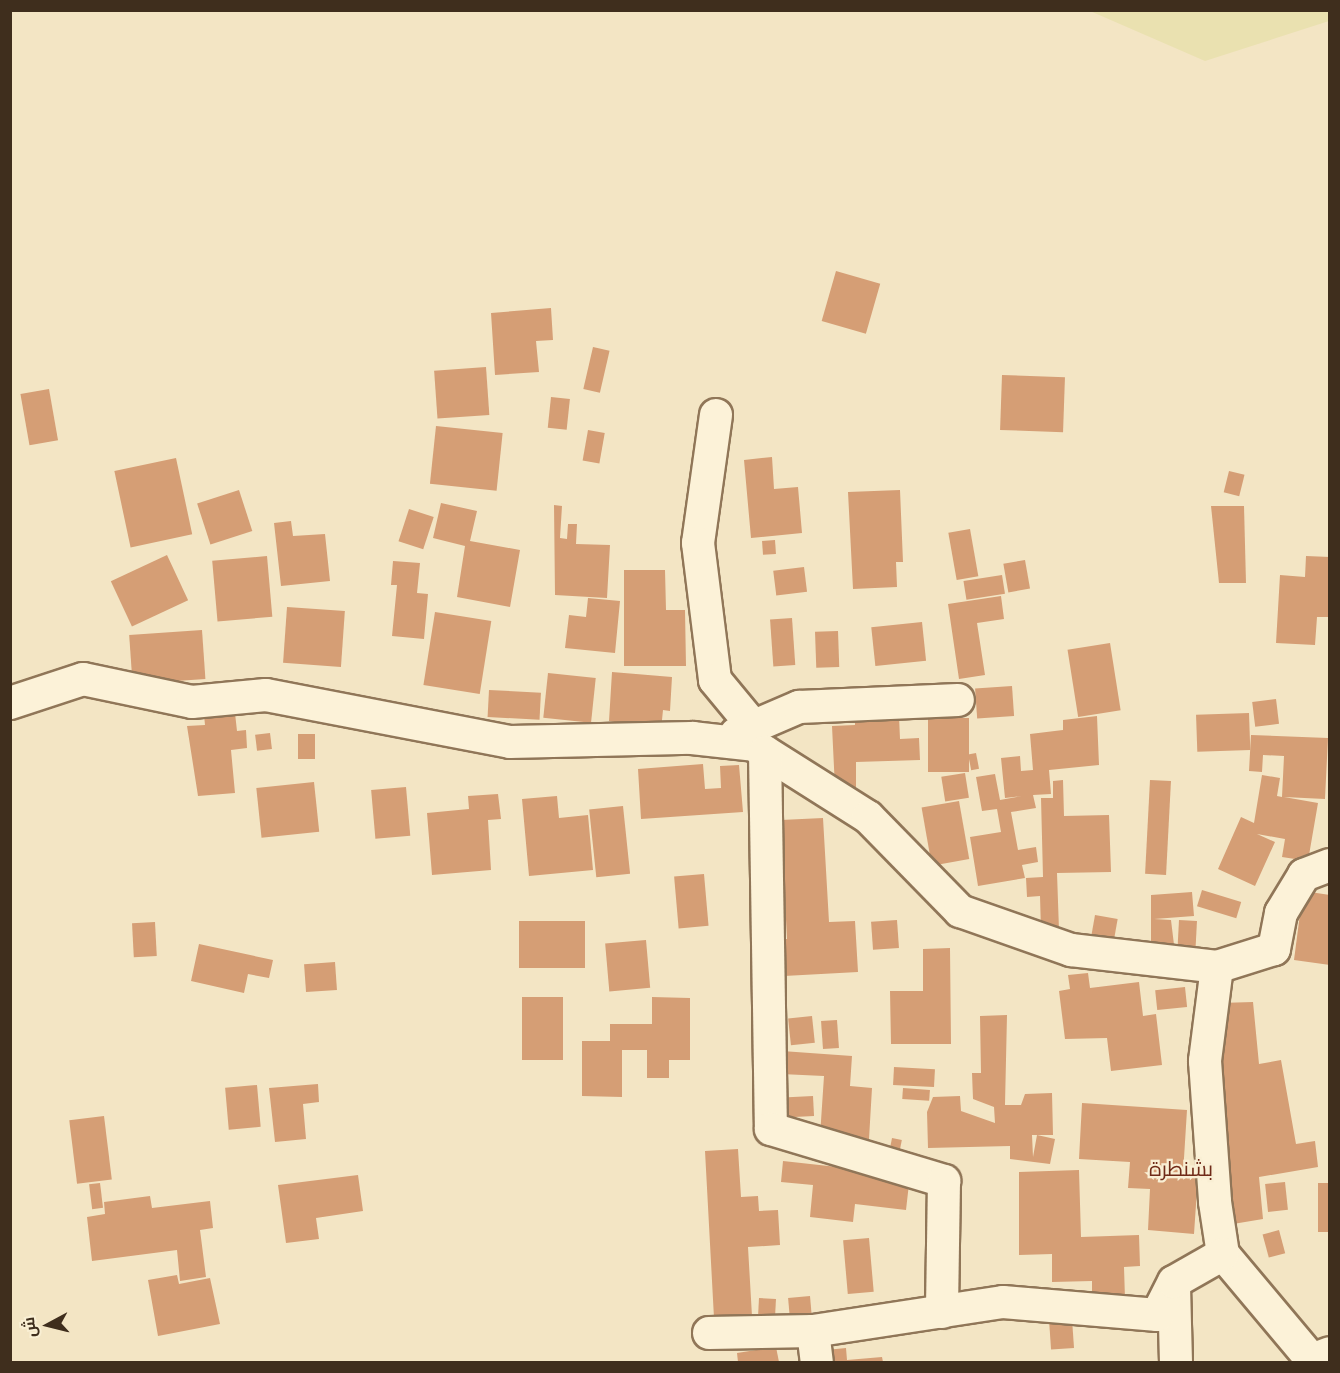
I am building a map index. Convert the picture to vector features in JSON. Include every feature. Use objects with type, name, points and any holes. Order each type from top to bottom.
[{"type":"street","points":[[716,415],[698,543],[715,680],[759,739],[868,817],[960,911],[1071,950],[1217,967],[1274,950],[1281,913],[1304,875],[1329,865]]},
{"type":"street","points":[[10,703],[83,679],[192,702],[266,695],[510,742],[692,738],[754,745],[799,707],[958,700]]},
{"type":"street","points":[[759,739],[771,1129],[944,1181],[942,1312]]},
{"type":"street","points":[[1217,967],[1205,1061],[1215,1202],[1223,1254],[1312,1360],[1325,1357]]},
{"type":"street","points":[[709,1333],[813,1331],[1003,1302],[1157,1315],[1174,1282],[1223,1254]]},
{"type":"street","points":[[1174,1282],[1176,1362]]},
{"type":"street","points":[[813,1331],[817,1362]]},
{"type":"shaded area","points":[[1329,10],[1329,21],[1205,61],[1090,11]]},
{"type":"building","points":[[836,271],[880,284],[866,334],[822,321]]},
{"type":"building","points":[[551,308],[553,340],[536,341],[539,372],[495,375],[491,313]]},
{"type":"building","points":[[593,347],[610,351],[600,393],[583,389]]},
{"type":"building","points":[[486,367],[489,415],[437,419],[434,371]]},
{"type":"building","points":[[1002,375],[1065,377],[1063,432],[1000,430]]},
{"type":"building","points":[[49,389],[58,440],[29,445],[20,394]]},
{"type":"building","points":[[551,397],[570,399],[567,430],[548,428]]},
{"type":"building","points":[[436,426],[503,433],[497,491],[430,484]]},
{"type":"building","points":[[588,430],[605,433],[599,463],[583,461]]},
{"type":"building","points":[[772,457],[774,489],[798,487],[802,533],[751,538],[744,460]]},
{"type":"building","points":[[176,458],[192,534],[131,547],[114,471]]},
{"type":"building","points":[[1229,471],[1245,475],[1239,496],[1224,492]]},
{"type":"building","points":[[239,490],[252,531],[210,544],[197,504]]},
{"type":"building","points":[[900,490],[903,562],[896,562],[897,587],[853,589],[848,492]]},
{"type":"building","points":[[441,503],[477,511],[470,541],[520,550],[510,607],[457,597],[465,546],[433,538]]},
{"type":"building","points":[[554,505],[562,506],[560,538],[567,539],[568,524],[577,524],[576,544],[610,545],[607,598],[555,595]]},
{"type":"building","points":[[1211,506],[1244,506],[1246,583],[1219,583]]},
{"type":"building","points":[[409,509],[434,517],[423,549],[398,541]]},
{"type":"building","points":[[291,521],[293,536],[325,534],[330,581],[281,586],[274,523]]},
{"type":"building","points":[[970,529],[978,576],[957,580],[948,533]]},
{"type":"building","points":[[775,540],[776,554],[763,555],[762,541]]},
{"type":"building","points":[[167,555],[188,600],[132,627],[111,581]]},
{"type":"building","points":[[267,556],[272,617],[218,622],[212,561]]},
{"type":"building","points":[[1306,556],[1330,557],[1330,617],[1317,617],[1315,645],[1276,643],[1280,575],[1305,577]]},
{"type":"building","points":[[1025,560],[1030,589],[1008,592],[1003,564]]},
{"type":"building","points":[[393,561],[420,563],[417,593],[428,594],[424,639],[392,636],[397,585],[391,585]]},
{"type":"building","points":[[804,567],[807,592],[776,596],[773,571]]},
{"type":"building","points":[[624,570],[665,570],[666,610],[685,610],[686,666],[624,666]]},
{"type":"building","points":[[1002,575],[1005,594],[966,600],[963,581]]},
{"type":"building","points":[[1001,596],[1004,619],[977,623],[985,675],[959,679],[948,604]]},
{"type":"building","points":[[588,598],[620,601],[615,653],[565,648],[569,615],[586,617]]},
{"type":"building","points":[[287,607],[345,611],[341,667],[283,663]]},
{"type":"building","points":[[435,612],[491,621],[480,694],[423,685]]},
{"type":"building","points":[[792,618],[795,665],[773,666],[770,620]]},
{"type":"building","points":[[922,622],[926,661],[875,666],[871,627]]},
{"type":"building","points":[[202,630],[205,679],[133,684],[129,635]]},
{"type":"building","points":[[838,631],[839,667],[816,668],[815,632]]},
{"type":"building","points":[[1110,643],[1121,710],[1078,717],[1068,650]]},
{"type":"building","points":[[612,672],[672,677],[670,711],[663,710],[661,730],[609,721]]},
{"type":"building","points":[[548,673],[596,678],[591,723],[543,718]]},
{"type":"building","points":[[1012,686],[1014,716],[977,719],[975,689]]},
{"type":"building","points":[[489,690],[541,693],[540,720],[488,717]]},
{"type":"building","points":[[1276,699],[1279,724],[1255,727],[1252,702]]},
{"type":"building","points":[[235,713],[237,731],[246,730],[247,748],[231,750],[235,793],[198,796],[187,726],[205,725],[204,715]]},
{"type":"building","points":[[1249,713],[1250,750],[1197,752],[1196,715]]},
{"type":"building","points":[[899,716],[900,739],[919,738],[920,760],[856,762],[856,787],[835,788],[832,726],[855,725],[855,717]]},
{"type":"building","points":[[1097,716],[1099,765],[1049,770],[1051,794],[1033,795],[1036,808],[1011,812],[1018,850],[1036,847],[1038,862],[1022,865],[1025,878],[978,886],[970,837],[1001,832],[997,809],[982,811],[976,777],[995,774],[1000,800],[1022,796],[1005,798],[1001,758],[1020,756],[1021,771],[1033,770],[1030,734],[1063,730],[1063,720]]},
{"type":"building","points":[[928,718],[969,718],[969,772],[928,772]]},
{"type":"building","points":[[270,733],[272,749],[257,751],[255,735]]},
{"type":"building","points":[[298,734],[315,734],[315,759],[298,759]]},
{"type":"building","points":[[1251,735],[1328,738],[1325,799],[1284,797],[1318,803],[1308,861],[1282,857],[1285,839],[1257,834],[1275,842],[1255,886],[1218,869],[1241,817],[1254,823],[1262,775],[1280,778],[1277,796],[1282,797],[1284,756],[1263,755],[1262,772],[1249,771]]},
{"type":"building","points":[[976,753],[979,769],[971,770],[968,755]]},
{"type":"building","points":[[703,764],[705,789],[721,788],[720,766],[739,765],[743,812],[641,819],[638,769]]},
{"type":"building","points":[[965,773],[969,798],[945,801],[941,777]]},
{"type":"building","points":[[1063,780],[1064,816],[1109,815],[1111,872],[1057,873],[1059,930],[1041,931],[1040,896],[1027,897],[1026,878],[1043,877],[1041,798],[1053,798],[1053,781]]},
{"type":"building","points":[[1150,780],[1171,781],[1166,875],[1145,874]]},
{"type":"building","points":[[314,782],[319,832],[262,838],[256,788]]},
{"type":"building","points":[[406,787],[410,836],[375,839],[371,790]]},
{"type":"building","points":[[498,794],[501,819],[488,820],[491,870],[432,875],[427,813],[469,809],[468,796]]},
{"type":"building","points":[[557,796],[559,818],[588,815],[593,870],[529,876],[522,799]]},
{"type":"building","points":[[959,801],[969,859],[932,866],[922,808]]},
{"type":"building","points":[[623,806],[630,874],[596,877],[589,810]]},
{"type":"building","points":[[823,818],[829,922],[855,921],[858,972],[784,976],[781,939],[787,939],[781,820]]},
{"type":"building","points":[[704,874],[709,926],[679,928],[674,877]]},
{"type":"building","points":[[1202,890],[1241,902],[1236,918],[1197,906]]},
{"type":"building","points":[[1303,891],[1330,895],[1330,965],[1294,960]]},
{"type":"building","points":[[1192,892],[1194,916],[1154,919],[1171,920],[1175,953],[1151,951],[1151,895]]},
{"type":"building","points":[[1095,915],[1118,919],[1112,950],[1090,946]]},
{"type":"building","points":[[897,920],[899,948],[873,950],[871,922]]},
{"type":"building","points":[[1179,920],[1197,921],[1195,955],[1177,954]]},
{"type":"building","points":[[519,921],[585,921],[585,968],[519,968]]},
{"type":"building","points":[[155,922],[157,956],[134,957],[132,923]]},
{"type":"building","points":[[646,940],[650,988],[609,991],[605,944]]},
{"type":"building","points":[[199,944],[273,960],[269,978],[248,974],[244,993],[191,981]]},
{"type":"building","points":[[950,948],[951,1044],[891,1044],[890,991],[923,991],[923,949]]},
{"type":"building","points":[[335,962],[337,990],[306,992],[304,964]]},
{"type":"building","points":[[1088,973],[1090,988],[1139,982],[1143,1016],[1156,1014],[1162,1065],[1111,1071],[1107,1038],[1065,1039],[1059,991],[1070,989],[1068,975]]},
{"type":"building","points":[[1185,987],[1187,1007],[1157,1010],[1155,990]]},
{"type":"building","points":[[522,997],[563,997],[563,1060],[522,1060]]},
{"type":"building","points":[[652,997],[690,998],[690,1060],[669,1060],[669,1078],[647,1078],[647,1050],[622,1050],[622,1097],[582,1096],[582,1041],[610,1041],[610,1024],[652,1024]]},
{"type":"building","points":[[1253,1002],[1259,1064],[1281,1060],[1296,1144],[1315,1141],[1318,1167],[1259,1177],[1263,1219],[1233,1224],[1220,1076],[1220,1003]]},
{"type":"building","points":[[1007,1015],[1005,1105],[1021,1105],[1025,1094],[1052,1093],[1053,1135],[1037,1135],[1055,1139],[1050,1164],[1010,1159],[1010,1146],[928,1148],[927,1112],[933,1097],[960,1096],[961,1111],[995,1123],[994,1107],[973,1099],[972,1073],[981,1073],[980,1016]],"holes":[[[1032,1135],[1037,1135],[1033,1157]]]},
{"type":"building","points":[[812,1016],[815,1043],[791,1045],[788,1019]]},
{"type":"building","points":[[837,1020],[839,1048],[823,1049],[821,1021]]},
{"type":"building","points":[[782,1051],[852,1056],[850,1086],[872,1088],[869,1139],[820,1136],[824,1076],[781,1074]]},
{"type":"building","points":[[894,1067],[935,1069],[934,1087],[893,1085]]},
{"type":"building","points":[[318,1084],[319,1102],[303,1104],[306,1139],[275,1142],[269,1088]]},
{"type":"building","points":[[257,1085],[261,1127],[229,1130],[225,1088]]},
{"type":"building","points":[[903,1088],[930,1090],[929,1101],[902,1099]]},
{"type":"building","points":[[813,1096],[814,1116],[789,1117],[788,1097]]},
{"type":"building","points":[[1082,1103],[1187,1110],[1183,1174],[1198,1175],[1194,1234],[1148,1230],[1150,1189],[1128,1188],[1130,1162],[1079,1159]]},
{"type":"building","points":[[104,1116],[112,1180],[77,1184],[69,1120]]},
{"type":"building","points":[[892,1138],[902,1140],[899,1154],[889,1152]]},
{"type":"building","points":[[738,1149],[741,1197],[758,1196],[759,1211],[778,1210],[780,1245],[748,1247],[752,1316],[714,1318],[705,1151]]},
{"type":"building","points":[[783,1161],[910,1175],[906,1210],[855,1204],[853,1222],[810,1217],[813,1185],[781,1182]]},
{"type":"building","points":[[1079,1170],[1081,1237],[1139,1235],[1140,1266],[1124,1267],[1125,1299],[1092,1300],[1092,1281],[1052,1282],[1052,1254],[1019,1255],[1019,1172]]},
{"type":"building","points":[[358,1175],[363,1211],[316,1218],[319,1239],[286,1243],[278,1185]]},
{"type":"building","points":[[1285,1182],[1288,1210],[1268,1212],[1265,1184]]},
{"type":"building","points":[[100,1183],[103,1208],[92,1209],[89,1184]]},
{"type":"building","points":[[1318,1183],[1330,1183],[1330,1232],[1318,1232]]},
{"type":"building","points":[[150,1196],[152,1208],[210,1201],[213,1228],[200,1230],[206,1277],[180,1281],[177,1250],[92,1261],[87,1217],[105,1214],[104,1202]]},
{"type":"building","points":[[1279,1230],[1285,1253],[1269,1258],[1263,1234]]},
{"type":"building","points":[[869,1238],[874,1292],[848,1294],[843,1240]]},
{"type":"building","points":[[177,1275],[179,1284],[210,1278],[220,1324],[158,1336],[148,1280]]},
{"type":"building","points":[[810,1296],[812,1317],[790,1319],[788,1298]]},
{"type":"building","points":[[759,1298],[776,1299],[775,1318],[758,1317]]},
{"type":"building","points":[[1072,1319],[1074,1348],[1051,1350],[1049,1321]]},
{"type":"building","points":[[776,1347],[779,1362],[738,1362],[737,1353]]},
{"type":"building","points":[[846,1348],[847,1360],[882,1357],[883,1362],[827,1362],[826,1350]]},
{"type":"district","name":"بشنطرة","points":[[1181,1169]]}]
